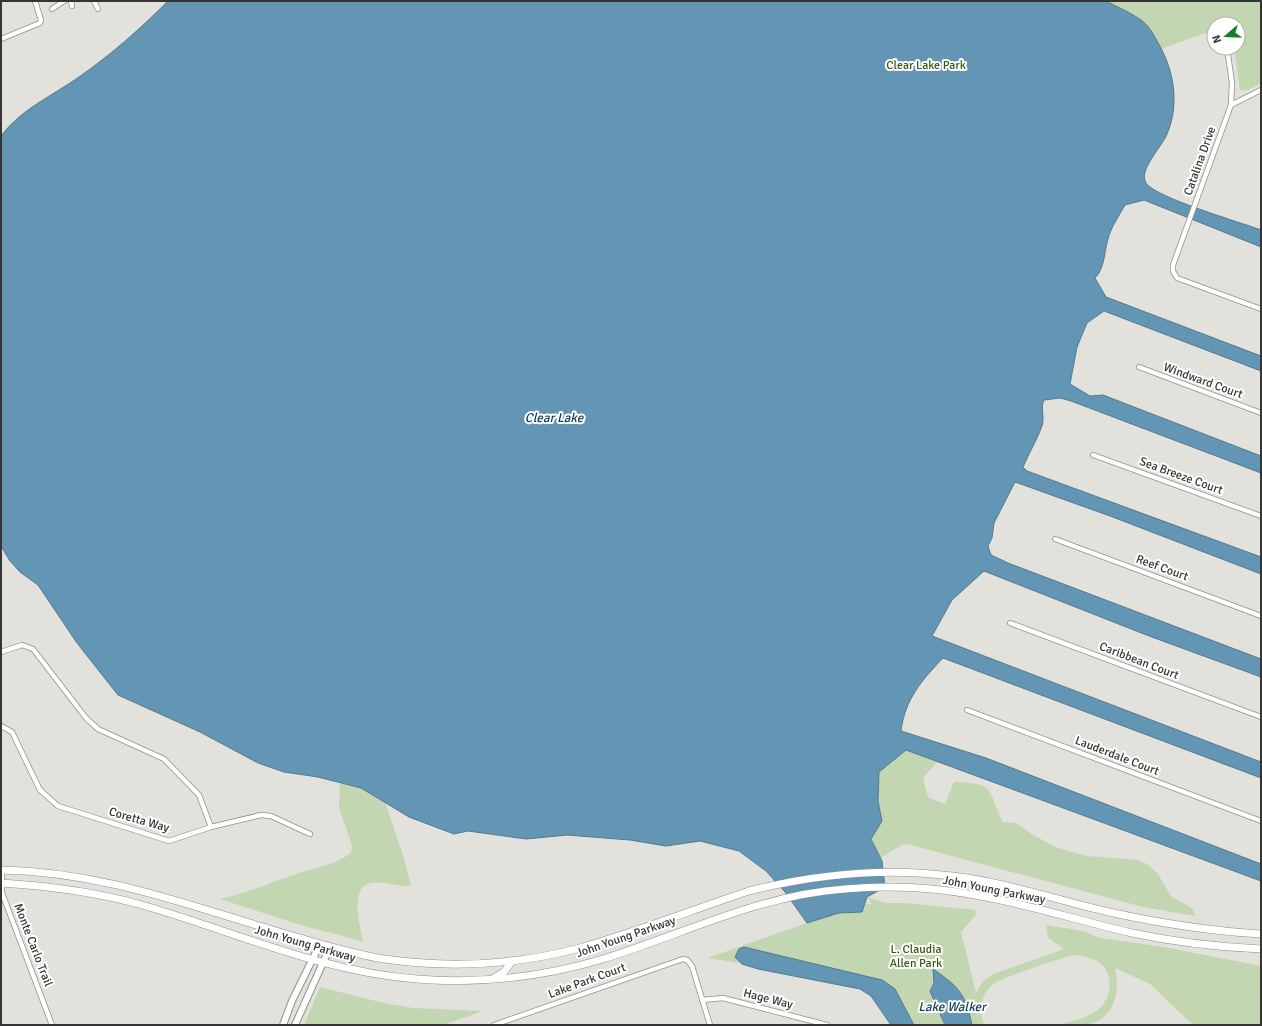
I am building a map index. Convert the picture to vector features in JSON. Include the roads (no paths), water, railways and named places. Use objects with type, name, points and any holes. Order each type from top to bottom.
[{"type":"main road","name":"John Young Parkway","points":[[1,870],[67,874],[121,885],[330,947],[368,956],[410,962],[460,964],[512,961],[556,953],[592,944],[749,891],[816,877],[857,873],[898,872],[953,876],[996,883],[1159,923],[1211,930],[1261,934]]},
{"type":"main road","name":"John Young Parkway","points":[[2,883],[66,889],[124,900],[324,963],[378,975],[416,979],[457,981],[538,974],[581,965],[752,906],[821,891],[898,887],[944,890],[982,896],[1133,933],[1164,939],[1261,949]]},
{"type":"main road","points":[[492,979],[504,972],[512,961]]},
{"type":"street","points":[[1,39],[40,24],[41,20],[35,1]]},
{"type":"street","points":[[52,9],[64,1]]},
{"type":"street","points":[[94,1],[98,9]]},
{"type":"street","name":"Catalina Drive","points":[[1228,56],[1232,83],[1231,106],[1173,265],[1173,271],[1177,278],[1261,309]]},
{"type":"street","points":[[1231,106],[1261,90]]},
{"type":"street","name":"Windward Court","points":[[1138,367],[1261,413]]},
{"type":"street","name":"Sea Breeze Court","points":[[1093,454],[1261,516]]},
{"type":"street","name":"Reef Court","points":[[1055,539],[1261,616]]},
{"type":"street","name":"Caribbean Court","points":[[1010,623],[1261,717]]},
{"type":"street","points":[[1,652],[22,645],[33,649],[86,718],[98,729],[164,759],[199,795],[211,826]]},
{"type":"street","name":"Lauderdale Court","points":[[967,710],[1261,821]]},
{"type":"street","name":"Coretta Way","points":[[1,726],[12,732],[40,790],[58,806],[169,841],[211,826],[261,815],[271,816],[310,834]]},
{"type":"street","name":"Monte Carlo Trail","points":[[1,870],[2,893],[52,1025]]},
{"type":"street","points":[[283,1025],[292,1001],[320,944]]},
{"type":"street","points":[[295,1025],[303,1002],[324,963],[330,947]]},
{"type":"street","name":"Lake Park Court","points":[[494,1025],[679,959],[687,960],[692,966],[702,1000]]},
{"type":"street","name":"Hage Way","points":[[702,1000],[723,998],[827,1025]]},
{"type":"street","points":[[702,1000],[710,1025]]},
{"type":"street","points":[[804,1025],[805,1019]]},
{"type":"water","name":"Clear Lake","points":[[168,1],[1106,1],[1144,22],[1154,35],[1168,63],[1174,99],[1171,123],[1167,134],[1145,172],[1144,178],[1146,183],[1165,196],[1261,230],[1261,247],[1144,200],[1125,205],[1111,230],[1101,270],[1095,278],[1106,297],[1261,356],[1261,371],[1104,311],[1087,323],[1077,347],[1070,384],[1090,396],[1103,395],[1261,456],[1261,473],[1060,398],[1044,400],[1042,406],[1042,426],[1023,467],[1027,471],[1261,557],[1261,574],[1110,516],[1015,482],[994,523],[992,538],[988,546],[991,555],[1008,563],[1261,659],[1261,677],[1149,636],[984,571],[952,600],[932,636],[1261,762],[1261,778],[943,658],[928,674],[916,691],[906,709],[901,731],[986,758],[1261,864],[1261,881],[906,750],[879,772],[878,801],[882,821],[871,839],[882,861],[885,887],[867,897],[862,912],[839,913],[807,923],[785,892],[766,871],[739,851],[700,841],[666,846],[630,840],[567,835],[526,839],[468,831],[454,834],[409,817],[361,788],[318,777],[284,772],[258,763],[200,732],[118,695],[77,643],[38,585],[20,572],[10,561],[1,546],[1,136],[9,126],[27,110],[79,77],[114,50]]},
{"type":"water","name":"Lake Walker","points":[[744,947],[882,980],[895,989],[914,1025],[891,1025],[871,996],[860,989],[758,969],[742,964],[735,957],[739,949]]},
{"type":"water","name":"Lake Walker","points":[[933,969],[955,986],[960,992],[967,1005],[972,1025],[945,1025],[930,991],[934,983]]},
{"type":"park label","name":"Clear Lake Park","points":[[926,65]]},
{"type":"park label","name":"L. Claudia Allen Park","points":[[916,956]]}]
